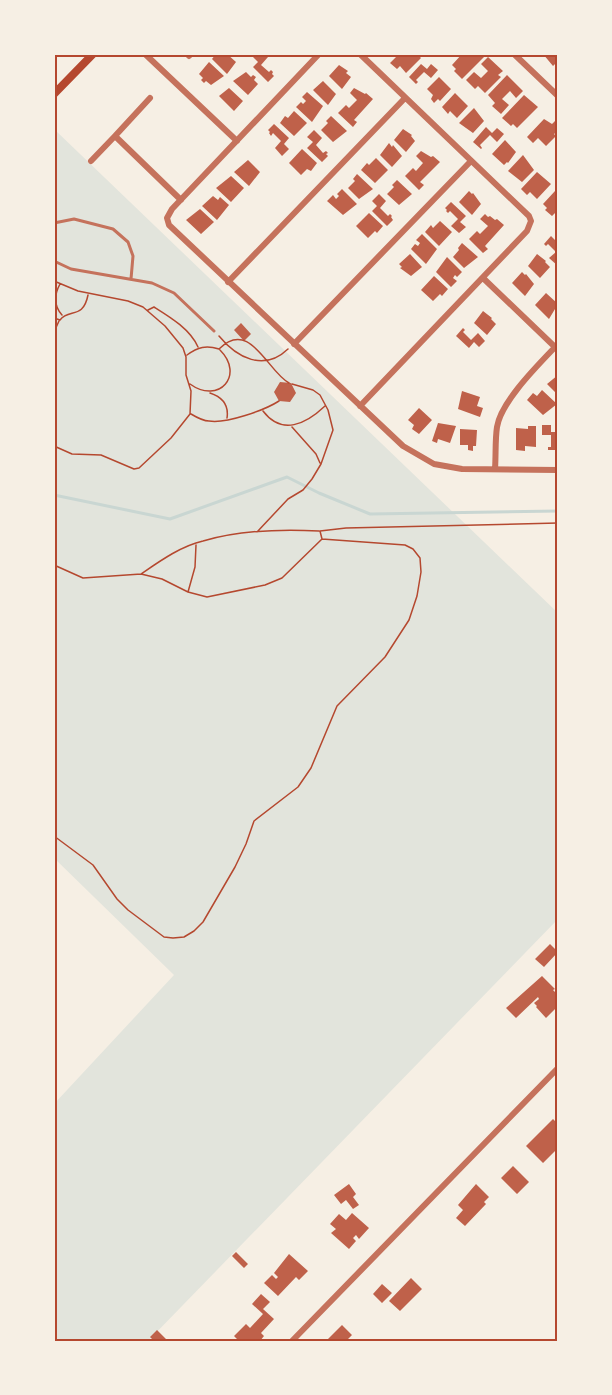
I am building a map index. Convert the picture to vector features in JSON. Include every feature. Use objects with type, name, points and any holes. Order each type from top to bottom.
[{"type":"main road","points":[[54,94],[93,54]]},
{"type":"street","points":[[145,54],[237,141]]},
{"type":"street","points":[[320,54],[172,209],[167,218],[169,225],[403,446],[434,464],[462,469],[558,470]]},
{"type":"street","points":[[360,54],[529,216],[530,225],[483,278],[360,406]]},
{"type":"street","points":[[514,54],[558,96]]},
{"type":"street","points":[[91,161],[150,98]]},
{"type":"street","points":[[228,282],[405,98]]},
{"type":"street","points":[[115,136],[181,200]]},
{"type":"street","points":[[294,344],[471,161]]},
{"type":"street","points":[[483,278],[556,345],[515,391],[497,424],[495,469]]},
{"type":"street","points":[[292,1341],[558,1068]]},
{"type":"lane","points":[[54,223],[74,219],[112,229],[128,242],[133,256],[131,279]]},
{"type":"lane","points":[[54,261],[71,269],[152,283],[174,293],[214,331]]},
{"type":"path","points":[[54,281],[88,294],[128,301],[147,310],[177,339],[183,348],[186,357],[184,364],[191,391],[190,414],[171,438],[139,468],[134,469],[101,455],[72,454],[54,446]]},
{"type":"path","points":[[60,284],[55,297],[63,316]]},
{"type":"path","points":[[54,332],[63,316],[84,308],[88,294]]},
{"type":"path","points":[[147,310],[154,307],[168,316],[190,335],[198,348]]},
{"type":"path","points":[[54,318],[60,320]]},
{"type":"path","points":[[214,331],[239,355],[255,361],[268,361],[284,354],[294,344]]},
{"type":"path","points":[[219,349],[225,343],[239,340],[249,343],[268,361],[283,380],[313,390],[320,395],[332,419],[333,429],[321,464],[312,479],[303,490],[288,499],[257,532]]},
{"type":"path","points":[[186,357],[198,348],[206,346],[219,349],[227,357],[230,374],[226,383],[218,390],[209,393]]},
{"type":"path","points":[[189,384],[200,391],[217,395],[223,400],[228,411],[226,419]]},
{"type":"path","points":[[190,414],[207,421],[226,419],[262,410],[279,401]]},
{"type":"path","points":[[291,426],[308,420],[326,405]]},
{"type":"path","points":[[262,410],[272,420],[291,426],[316,454],[321,464]]},
{"type":"path","points":[[141,574],[162,560],[202,541],[257,532],[289,529],[320,531],[346,528],[558,524]]},
{"type":"path","points":[[320,531],[322,539]]},
{"type":"path","points":[[54,565],[83,578],[141,574],[162,579],[188,592],[207,597],[274,582],[282,578],[322,539],[405,545],[413,549],[420,558],[421,572],[417,596],[409,620],[399,638],[373,670],[338,706],[311,768],[298,787],[254,821],[236,867],[194,931],[184,937],[164,936],[128,910],[117,899],[93,865],[54,836]]},
{"type":"path","points":[[188,592],[195,567],[196,544]]},
{"type":"shaded area","points":[[54,129],[558,613],[558,919],[148,1341],[54,1341],[54,1104],[174,975],[54,858]]},
{"type":"building","points":[[216,54],[227,54],[236,62],[227,74],[212,59]]},
{"type":"building","points":[[256,54],[264,54],[268,57],[261,65],[269,72],[271,70],[273,72],[274,76],[268,82],[253,67],[258,62],[253,57]]},
{"type":"building","points":[[399,54],[417,54],[421,58],[406,73],[400,66],[397,69],[390,63]]},
{"type":"building","points":[[462,54],[480,54],[484,57],[462,79],[454,71],[456,69],[452,65]]},
{"type":"building","points":[[543,54],[558,54],[558,61],[553,66]]},
{"type":"building","points":[[488,57],[503,71],[498,75],[501,77],[485,93],[478,86],[475,89],[466,80],[474,72],[481,78],[488,71],[481,64]]},
{"type":"building","points":[[209,62],[224,76],[211,85],[206,81],[204,83],[199,74]]},
{"type":"building","points":[[421,64],[427,69],[431,64],[438,70],[431,78],[424,72],[416,80],[418,82],[416,84],[409,77]]},
{"type":"building","points":[[339,65],[348,71],[346,73],[351,77],[342,89],[329,76]]},
{"type":"building","points":[[246,72],[251,77],[253,75],[256,77],[254,80],[258,84],[248,95],[233,81]]},
{"type":"building","points":[[507,75],[523,91],[516,98],[510,91],[502,99],[509,105],[501,114],[492,106],[495,103],[488,95]]},
{"type":"building","points":[[439,77],[451,89],[440,101],[438,99],[434,103],[431,99],[433,95],[427,89]]},
{"type":"building","points":[[323,81],[336,94],[328,105],[313,90]]},
{"type":"building","points":[[229,88],[243,101],[234,111],[219,96]]},
{"type":"building","points":[[354,88],[373,99],[354,120],[357,122],[353,127],[338,113],[346,105],[349,108],[357,100],[350,93]]},
{"type":"building","points":[[307,92],[323,106],[312,122],[296,107],[306,101],[302,97]]},
{"type":"building","points":[[455,93],[468,106],[457,118],[450,111],[448,114],[442,107]]},
{"type":"building","points":[[524,95],[538,107],[517,128],[502,118]]},
{"type":"building","points":[[474,108],[484,121],[473,133],[459,123]]},
{"type":"building","points":[[294,111],[307,123],[294,136],[280,123],[285,116],[288,118]]},
{"type":"building","points":[[331,116],[347,131],[333,142],[321,130]]},
{"type":"building","points":[[544,119],[552,124],[555,121],[558,124],[558,131],[554,134],[556,136],[546,146],[538,138],[533,143],[527,137]]},
{"type":"building","points":[[274,124],[289,138],[284,144],[289,149],[282,156],[275,148],[281,141],[273,133],[271,136],[268,130]]},
{"type":"building","points":[[486,127],[492,133],[497,128],[504,134],[497,142],[490,135],[480,145],[481,149],[473,142]]},
{"type":"building","points":[[403,129],[412,135],[415,141],[406,152],[394,140]]},
{"type":"building","points":[[314,130],[322,138],[316,145],[323,153],[326,151],[328,153],[322,162],[307,148],[313,142],[307,137]]},
{"type":"building","points":[[505,140],[516,152],[504,165],[492,154]]},
{"type":"building","points":[[389,143],[402,156],[392,167],[380,155]]},
{"type":"building","points":[[302,149],[317,163],[311,171],[307,169],[301,175],[289,163]]},
{"type":"building","points":[[421,151],[440,162],[420,182],[424,185],[419,190],[405,176],[413,168],[416,171],[423,163],[416,156]]},
{"type":"building","points":[[523,155],[534,170],[522,182],[508,171]]},
{"type":"building","points":[[376,158],[388,170],[375,183],[361,170]]},
{"type":"building","points":[[248,160],[260,172],[249,186],[234,172]]},
{"type":"building","points":[[537,172],[551,184],[537,199],[530,192],[527,195],[521,189]]},
{"type":"building","points":[[357,174],[373,189],[359,199],[348,188],[355,181],[353,179]]},
{"type":"building","points":[[231,176],[244,188],[231,202],[216,188]]},
{"type":"building","points":[[397,180],[412,194],[399,205],[387,194]]},
{"type":"building","points":[[342,189],[357,204],[343,215],[327,201],[333,195],[336,199]]},
{"type":"building","points":[[469,191],[481,204],[472,215],[459,202]]},
{"type":"building","points":[[555,191],[558,194],[558,210],[552,216],[545,210],[547,208],[543,204]]},
{"type":"building","points":[[379,194],[386,201],[380,208],[388,216],[390,214],[393,220],[387,226],[372,211],[377,206],[372,201]]},
{"type":"building","points":[[213,196],[218,200],[220,197],[229,205],[217,220],[202,206]]},
{"type":"building","points":[[451,202],[466,216],[460,222],[466,227],[459,233],[451,226],[458,219],[450,211],[448,213],[445,208]]},
{"type":"building","points":[[200,209],[214,222],[201,234],[186,220]]},
{"type":"building","points":[[369,213],[383,226],[368,238],[356,226]]},
{"type":"building","points":[[485,214],[504,225],[485,246],[488,249],[483,253],[469,239],[477,231],[480,234],[488,226],[480,219]]},
{"type":"building","points":[[440,221],[452,232],[439,246],[425,232],[431,225],[433,228]]},
{"type":"building","points":[[422,234],[437,249],[426,264],[411,249],[415,244],[418,246],[420,243],[416,240]]},
{"type":"building","points":[[551,236],[558,243],[558,266],[549,258],[556,252],[548,244],[546,246],[544,244]]},
{"type":"building","points":[[462,243],[478,257],[464,268],[453,257]]},
{"type":"building","points":[[410,254],[422,267],[411,276],[400,268],[402,267],[399,264]]},
{"type":"building","points":[[537,254],[550,267],[540,278],[528,266]]},
{"type":"building","points":[[447,257],[462,272],[457,277],[455,275],[453,278],[457,281],[451,287],[436,272]]},
{"type":"building","points":[[522,272],[534,284],[525,296],[512,283]]},
{"type":"building","points":[[434,276],[448,289],[433,301],[421,290]]},
{"type":"building","points":[[546,293],[558,304],[549,319],[535,305]]},
{"type":"building","points":[[483,311],[496,324],[487,335],[474,323]]},
{"type":"building","points":[[241,323],[251,334],[244,341],[234,330]]},
{"type":"building","points":[[463,328],[465,330],[463,332],[471,340],[478,333],[485,341],[479,347],[474,342],[469,348],[456,336]]},
{"type":"building","points":[[558,375],[558,395],[547,384]]},
{"type":"building","points":[[280,382],[291,383],[296,393],[290,402],[279,401],[274,392]]},
{"type":"building","points":[[542,390],[557,404],[543,415],[527,400],[533,393],[537,396]]},
{"type":"building","points":[[462,391],[480,397],[477,406],[483,408],[480,417],[458,409]]},
{"type":"building","points":[[419,408],[432,420],[419,434],[412,429],[414,425],[408,420]]},
{"type":"building","points":[[438,423],[456,426],[450,443],[438,439],[437,443],[432,441]]},
{"type":"building","points":[[542,425],[551,425],[551,432],[558,432],[558,450],[548,450],[548,447],[551,447],[551,435],[542,435]]},
{"type":"building","points":[[528,426],[536,426],[536,447],[525,446],[525,451],[516,450],[516,428],[528,429]]},
{"type":"building","points":[[460,429],[477,430],[476,446],[473,446],[473,451],[468,450],[468,445],[460,445]]},
{"type":"building","points":[[550,944],[558,952],[544,967],[535,959]]},
{"type":"building","points":[[542,976],[555,989],[553,990],[558,995],[558,1006],[546,1018],[534,1003],[539,999],[538,997],[516,1018],[506,1008]]},
{"type":"building","points":[[553,1119],[558,1124],[558,1148],[543,1163],[526,1146]]},
{"type":"building","points":[[513,1166],[529,1182],[517,1194],[501,1178]]},
{"type":"building","points":[[349,1184],[356,1194],[353,1197],[359,1205],[353,1209],[346,1200],[341,1204],[334,1195]]},
{"type":"building","points":[[476,1184],[489,1197],[484,1202],[486,1204],[465,1226],[456,1218],[463,1210],[458,1205]]},
{"type":"building","points":[[352,1213],[369,1228],[359,1239],[356,1235],[353,1238],[356,1241],[349,1249],[331,1233],[336,1229],[330,1224],[339,1214],[346,1220]]},
{"type":"building","points":[[236,1252],[248,1264],[244,1268],[232,1256]]},
{"type":"building","points":[[289,1254],[308,1271],[299,1280],[296,1277],[278,1296],[264,1283],[272,1275],[276,1279],[278,1277],[274,1273]]},
{"type":"building","points":[[411,1278],[422,1289],[400,1311],[389,1301]]},
{"type":"building","points":[[382,1284],[392,1293],[382,1303],[373,1294]]},
{"type":"building","points":[[261,1294],[270,1302],[263,1309],[274,1319],[261,1333],[264,1336],[260,1341],[239,1341],[234,1336],[246,1324],[250,1328],[263,1314],[252,1304]]},
{"type":"building","points":[[342,1325],[352,1335],[346,1341],[326,1341]]},
{"type":"building","points":[[157,1330],[168,1341],[154,1341],[150,1337]]},
{"type":"waterway","points":[[54,495],[170,519],[287,477],[370,514],[558,511]]}]
